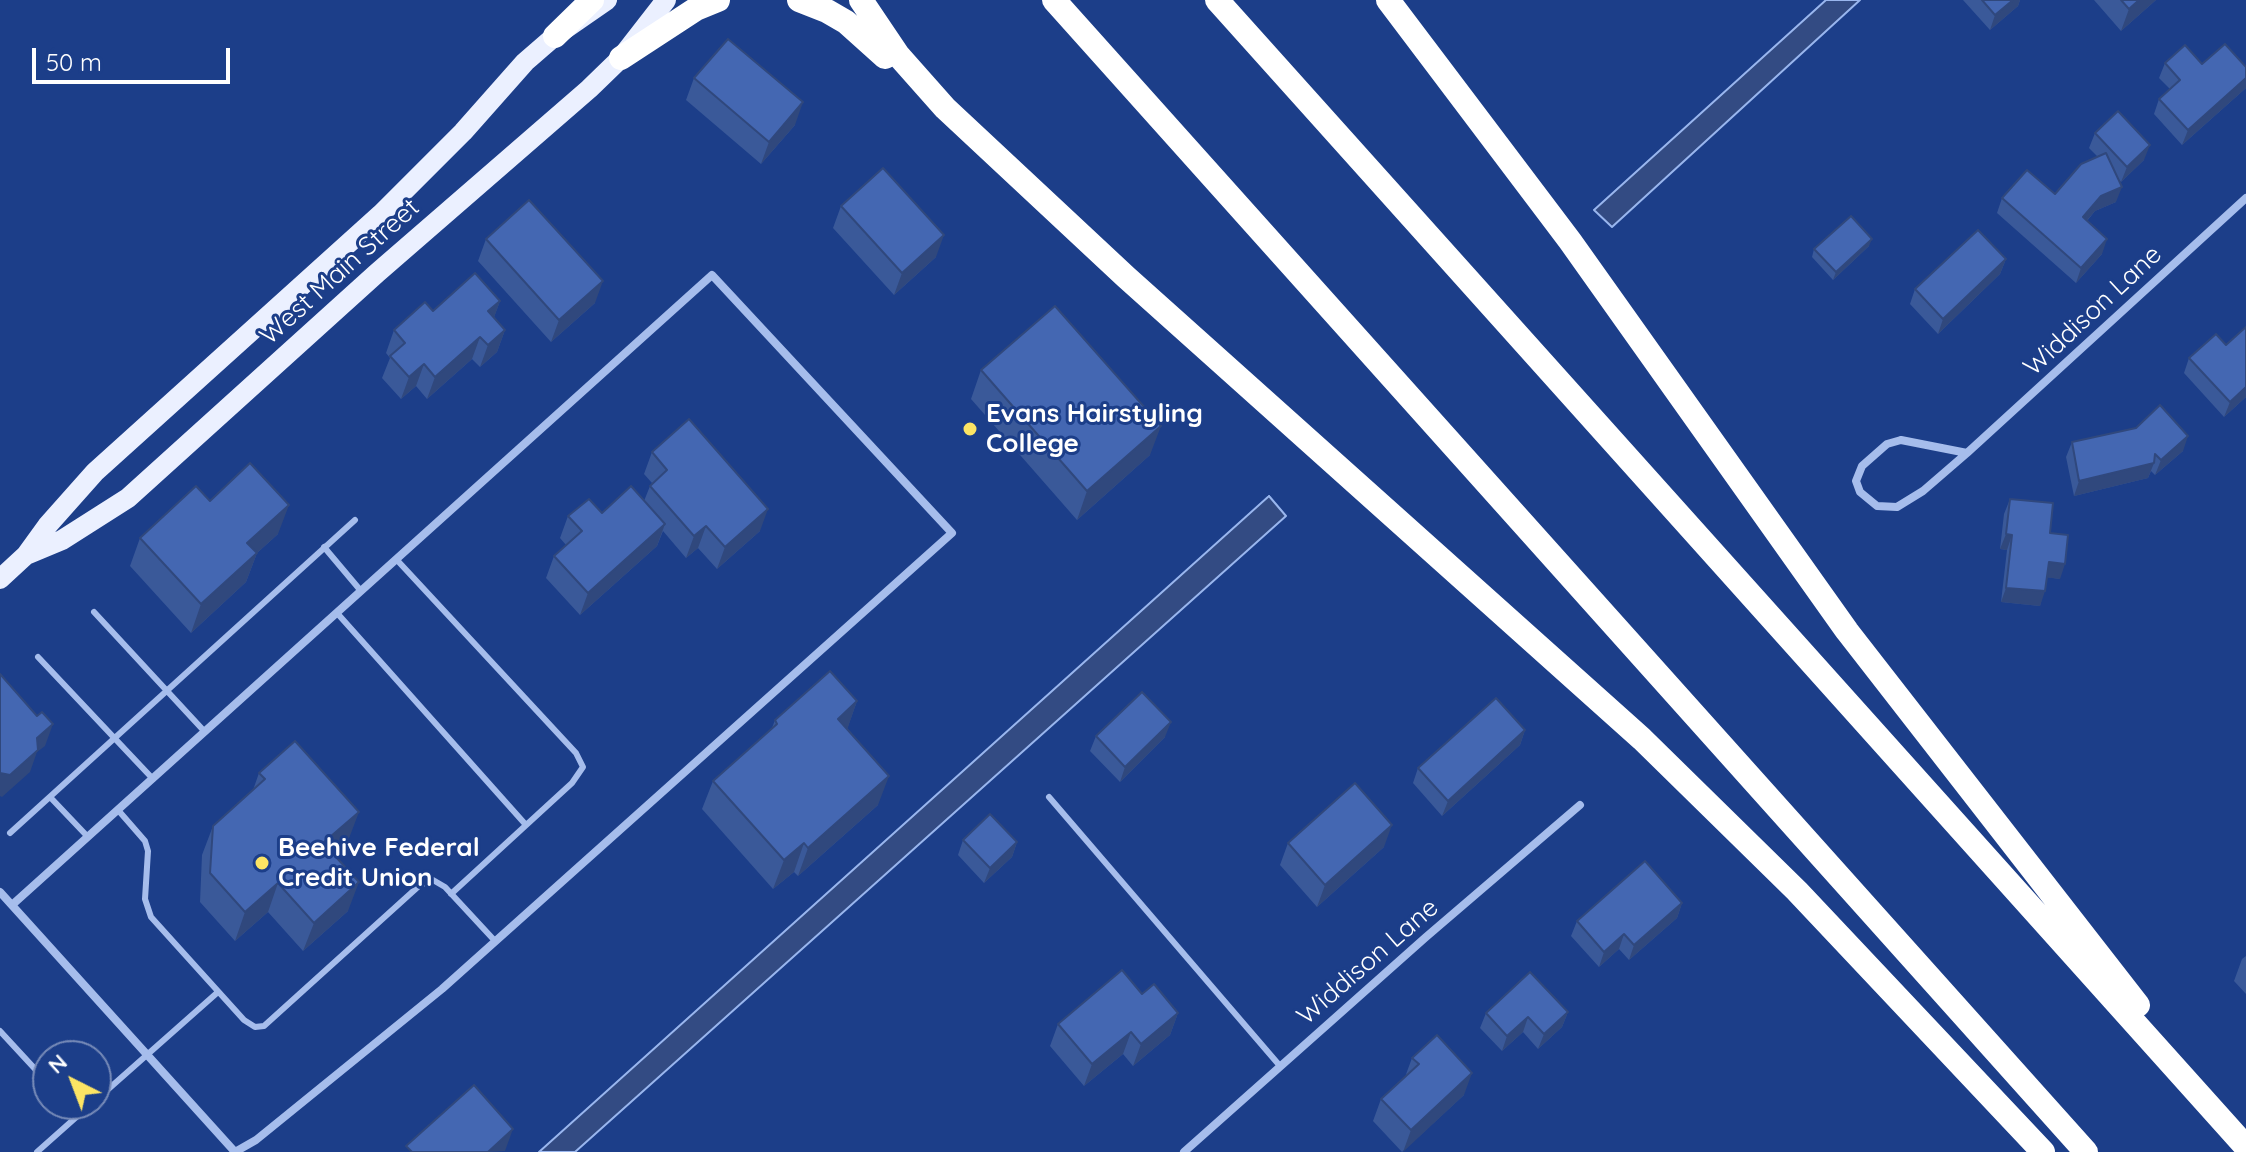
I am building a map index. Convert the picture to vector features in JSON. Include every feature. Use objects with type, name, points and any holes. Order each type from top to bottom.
[{"type":"highway","points":[[555,36],[592,0]]},
{"type":"highway","points":[[621,58],[696,9],[718,0]]},
{"type":"highway","points":[[799,0],[846,22],[945,108],[1126,277],[1642,739],[1797,891],[2043,1152]]},
{"type":"highway","points":[[861,0],[898,55],[945,108]]},
{"type":"highway","points":[[1054,0],[2086,1152]]},
{"type":"highway","points":[[1217,0],[2246,1144]]},
{"type":"highway","points":[[1388,0],[1570,241],[1794,559],[1901,702],[2246,1144]]},
{"type":"main road","name":"West Main Street","points":[[0,579],[26,555],[95,472],[381,214],[463,132],[525,62],[555,36],[607,0]]},
{"type":"main road","name":"West Main Street","points":[[26,555],[62,540],[128,498],[377,273],[589,89],[621,58],[666,0]]},
{"type":"street","name":"Widdison Lane","points":[[1967,453],[1901,440],[1887,444],[1862,466],[1856,481],[1860,492],[1877,506],[1897,507],[1923,491],[1967,453],[2246,198]]},
{"type":"street","points":[[0,892],[235,1152],[256,1140],[442,989],[952,533],[712,275],[12,905]]},
{"type":"street","name":"Widdison Lane","points":[[1184,1152],[1580,805]]},
{"type":"lane","points":[[10,833],[355,520]]},
{"type":"lane","points":[[324,547],[361,591]]},
{"type":"lane","points":[[396,559],[576,753],[583,767],[572,783],[451,894]]},
{"type":"lane","points":[[94,612],[205,732]]},
{"type":"lane","points":[[337,613],[526,825]]},
{"type":"lane","points":[[38,657],[153,779]]},
{"type":"lane","points":[[50,797],[88,837]]},
{"type":"lane","points":[[1049,797],[1280,1066]]},
{"type":"lane","points":[[118,810],[145,841],[148,851],[146,908],[218,992],[244,1020],[255,1027],[264,1026],[420,885],[433,880],[451,894],[495,941]]},
{"type":"lane","points":[[112,1086],[218,992]]},
{"type":"lane","points":[[0,1031],[32,1066]]},
{"type":"lane","points":[[37,1152],[72,1120]]},
{"type":"water","points":[[1826,0],[1860,0],[1612,227],[1594,210]]},
{"type":"water","points":[[1269,496],[1286,516],[575,1152],[539,1152]]},
{"type":"building","points":[[1982,0],[2013,0],[1995,15]]},
{"type":"building","points":[[2121,0],[2139,0],[2129,9]]},
{"type":"building","points":[[728,39],[803,102],[769,142],[694,78]]},
{"type":"building","points":[[2225,44],[2246,67],[2246,78],[2188,130],[2159,99],[2180,80],[2165,63],[2185,45],[2202,64]]},
{"type":"building","points":[[2118,111],[2150,145],[2127,167],[2095,133]]},
{"type":"building","points":[[2106,153],[2122,187],[2101,196],[2083,217],[2107,239],[2081,268],[2002,198],[2027,170],[2055,194],[2081,164]]},
{"type":"building","points":[[883,168],[944,235],[902,273],[841,206]]},
{"type":"building","points":[[529,200],[603,281],[559,320],[486,239]]},
{"type":"building","points":[[1851,216],[1872,239],[1836,272],[1814,249]]},
{"type":"building","points":[[1978,230],[2006,259],[1943,319],[1915,289]]},
{"type":"building","points":[[475,273],[500,301],[488,311],[505,330],[488,345],[480,337],[435,377],[424,364],[409,377],[390,356],[405,343],[394,330],[425,302],[433,311]]},
{"type":"building","points":[[1055,306],[1161,426],[1087,491],[981,370]]},
{"type":"building","points":[[2246,327],[2246,387],[2230,402],[2189,358],[2216,334],[2226,345]]},
{"type":"building","points":[[2160,405],[2188,436],[2161,460],[2155,454],[2154,463],[2079,481],[2072,442],[2136,428]]},
{"type":"building","points":[[689,419],[768,509],[725,547],[706,526],[694,536],[650,486],[667,470],[652,452]]},
{"type":"building","points":[[250,463],[289,505],[247,543],[257,553],[201,604],[140,538],[196,486],[210,501]]},
{"type":"building","points":[[631,486],[665,524],[588,593],[554,556],[582,531],[568,516],[589,499],[602,513]]},
{"type":"building","points":[[2010,499],[2053,503],[2050,533],[2068,535],[2065,564],[2049,562],[2045,591],[2006,588],[2012,535],[2006,534]]},
{"type":"building","points":[[830,671],[857,701],[838,719],[889,776],[808,848],[804,843],[784,860],[713,781]]},
{"type":"building","points":[[0,674],[37,716],[42,712],[53,724],[37,738],[38,750],[10,775],[0,773]]},
{"type":"building","points":[[1142,692],[1171,722],[1125,767],[1096,736]]},
{"type":"building","points":[[1496,698],[1525,730],[1448,801],[1418,768]]},
{"type":"building","name":"Beehive Federal Credit Union","points":[[295,741],[359,812],[323,843],[359,882],[314,923],[278,883],[245,912],[210,873],[213,826],[265,779],[259,773]]},
{"type":"building","points":[[1355,783],[1392,825],[1325,885],[1288,843]]},
{"type":"building","points":[[990,814],[1017,842],[990,868],[963,840]]},
{"type":"building","points":[[1645,861],[1682,903],[1634,945],[1624,934],[1604,952],[1577,921]]},
{"type":"building","points":[[1122,970],[1142,994],[1154,984],[1178,1013],[1141,1044],[1131,1032],[1092,1064],[1058,1024]]},
{"type":"building","points":[[1530,972],[1568,1012],[1544,1034],[1528,1017],[1507,1036],[1486,1013]]},
{"type":"building","points":[[1437,1035],[1472,1073],[1411,1130],[1381,1099],[1419,1064],[1412,1058]]},
{"type":"building","points":[[474,1085],[513,1129],[488,1152],[412,1152],[406,1146]]},
{"type":"place","name":"Evans Hairstyling College","points":[[970,429]]},
{"type":"place","name":"Beehive Federal Credit Union","points":[[262,863]]}]
